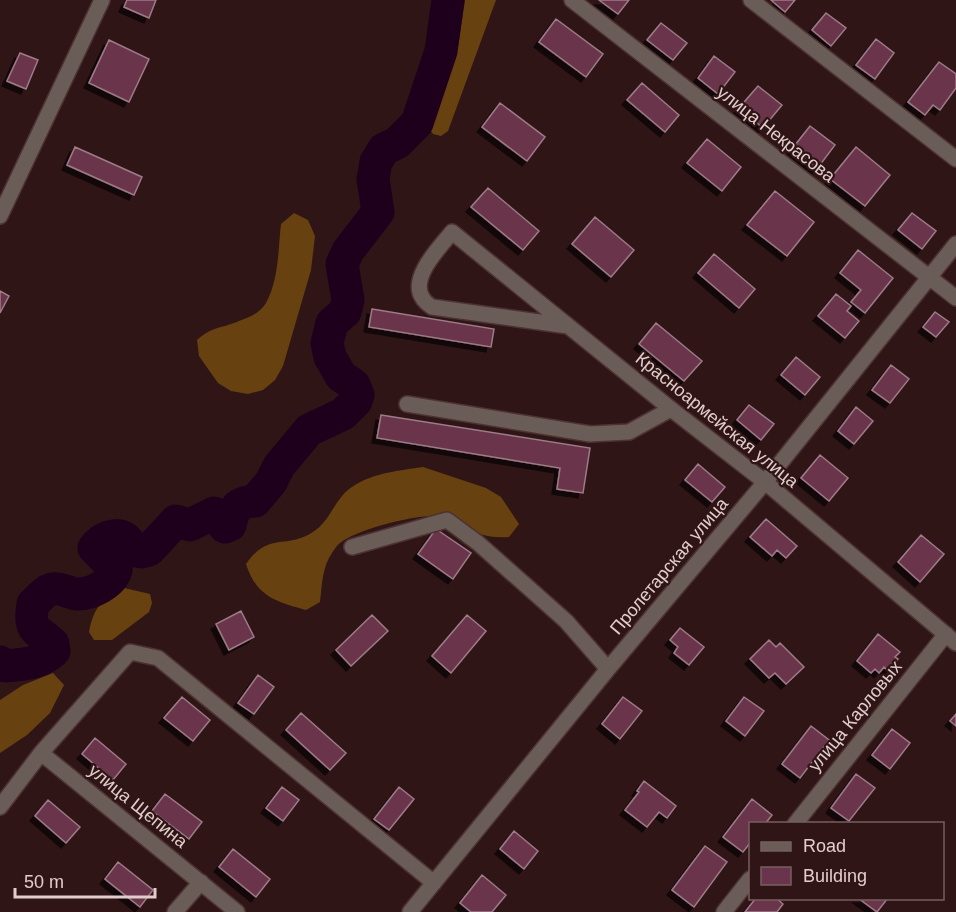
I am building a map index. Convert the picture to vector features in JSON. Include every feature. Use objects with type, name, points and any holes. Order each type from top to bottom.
[{"type":"street","points":[[0,216],[102,0]]},
{"type":"street","name":"улица Некрасова","points":[[572,0],[956,298]]},
{"type":"street","points":[[751,0],[956,159]]},
{"type":"street","name":"Красноармейская улица","points":[[568,326],[432,307],[421,297],[420,283],[424,266],[452,232],[765,482],[951,638]]},
{"type":"street","name":"Пролетарская улица","points":[[410,912],[608,669],[765,482],[956,244]]},
{"type":"street","points":[[407,404],[590,434],[629,432],[671,409]]},
{"type":"street","points":[[352,547],[447,520],[478,543],[566,621],[608,669]]},
{"type":"street","name":"улица Карловых","points":[[797,822],[951,638]]},
{"type":"street","points":[[0,807],[41,753],[130,652],[158,658],[434,883]]},
{"type":"street","name":"улица Щепина","points":[[41,753],[237,912]]},
{"type":"street","points":[[724,912],[749,880]]},
{"type":"street","points":[[175,912],[201,882]]},
{"type":"shaded area","points":[[465,0],[496,0],[448,131],[441,136],[433,134],[428,127],[431,108],[443,95],[458,47]]},
{"type":"shaded area","points":[[294,213],[308,220],[315,236],[311,270],[283,366],[275,380],[263,390],[248,394],[231,391],[218,383],[199,356],[197,340],[212,330],[251,316],[264,306],[276,274],[281,224]]},
{"type":"shaded area","points":[[423,467],[486,488],[501,497],[519,524],[509,537],[497,537],[477,532],[450,517],[427,516],[394,522],[361,532],[340,543],[335,549],[324,570],[320,602],[306,610],[268,596],[255,584],[246,564],[262,548],[270,544],[294,540],[313,532],[326,520],[342,496],[359,483],[380,475]]},
{"type":"shaded area","points":[[124,588],[150,594],[152,603],[149,612],[112,640],[94,640],[89,632],[96,610],[104,601]]},
{"type":"shaded area","points":[[53,673],[64,685],[50,713],[27,735],[0,753],[0,700],[23,685]]},
{"type":"building","points":[[127,0],[156,0],[149,18],[124,7]]},
{"type":"building","points":[[599,0],[629,0],[618,14]]},
{"type":"building","points":[[771,0],[795,0],[785,12]]},
{"type":"building","points":[[826,13],[846,28],[831,46],[812,30]]},
{"type":"building","points":[[556,19],[603,54],[586,77],[539,42]]},
{"type":"building","points":[[661,23],[687,43],[673,60],[647,40]]},
{"type":"building","points":[[876,39],[894,53],[875,79],[856,65]]},
{"type":"building","points":[[109,40],[149,59],[129,102],[89,83]]},
{"type":"building","points":[[20,53],[38,60],[26,89],[7,81]]},
{"type":"building","points":[[714,56],[735,72],[718,94],[698,78]]},
{"type":"building","points":[[939,62],[956,74],[956,88],[940,110],[933,105],[925,115],[908,102]]},
{"type":"building","points":[[642,83],[679,115],[665,132],[627,100]]},
{"type":"building","points":[[758,86],[782,105],[763,128],[739,108]]},
{"type":"building","points":[[500,103],[545,137],[527,161],[482,127]]},
{"type":"building","points":[[810,126],[835,145],[817,169],[792,149]]},
{"type":"building","points":[[707,139],[741,167],[722,191],[687,163]]},
{"type":"building","points":[[75,147],[142,177],[134,195],[67,165]]},
{"type":"building","points":[[856,147],[890,175],[865,206],[830,179]]},
{"type":"building","points":[[488,188],[539,231],[523,250],[471,207]]},
{"type":"building","points":[[775,191],[814,222],[787,256],[747,225]]},
{"type":"building","points":[[912,213],[936,231],[922,249],[898,230]]},
{"type":"building","points":[[595,217],[634,250],[611,277],[572,244]]},
{"type":"building","points":[[858,250],[893,278],[865,313],[851,302],[861,290],[840,273]]},
{"type":"building","points":[[714,254],[755,289],[739,308],[698,273]]},
{"type":"building","points":[[0,291],[9,296],[0,313]]},
{"type":"building","points":[[836,294],[851,306],[847,311],[859,321],[845,338],[818,316]]},
{"type":"building","points":[[372,309],[494,329],[491,347],[369,327]]},
{"type":"building","points":[[935,312],[949,322],[936,337],[923,327]]},
{"type":"building","points":[[656,323],[702,361],[684,381],[639,344]]},
{"type":"building","points":[[796,357],[820,377],[805,395],[781,375]]},
{"type":"building","points":[[891,365],[909,379],[890,403],[872,390]]},
{"type":"building","points":[[749,405],[774,424],[761,440],[737,420]]},
{"type":"building","points":[[856,407],[873,421],[854,444],[838,431]]},
{"type":"building","points":[[381,415],[590,448],[583,493],[557,489],[560,468],[377,438]]},
{"type":"building","points":[[820,455],[848,478],[829,501],[801,478]]},
{"type":"building","points":[[698,464],[725,487],[712,502],[685,480]]},
{"type":"building","points":[[766,519],[797,546],[786,558],[777,550],[772,556],[750,537]]},
{"type":"building","points":[[436,529],[471,553],[453,579],[418,554]]},
{"type":"building","points":[[921,535],[944,554],[920,582],[898,562]]},
{"type":"building","points":[[241,611],[254,637],[229,650],[216,624]]},
{"type":"building","points":[[372,615],[388,631],[351,666],[336,650]]},
{"type":"building","points":[[467,615],[486,631],[451,673],[432,656]]},
{"type":"building","points":[[680,628],[704,647],[689,665],[674,653],[678,647],[670,640]]},
{"type":"building","points":[[878,634],[900,652],[895,657],[898,659],[888,671],[884,667],[879,673],[875,669],[871,673],[857,661]]},
{"type":"building","points":[[769,640],[776,647],[780,643],[804,667],[786,684],[775,673],[769,678],[750,659]]},
{"type":"building","points":[[258,675],[274,687],[254,714],[238,703]]},
{"type":"building","points":[[182,697],[210,720],[193,741],[164,718]]},
{"type":"building","points":[[623,697],[642,711],[620,739],[602,724]]},
{"type":"building","points":[[744,697],[764,711],[745,736],[726,721]]},
{"type":"building","points":[[301,713],[346,753],[330,770],[286,730]]},
{"type":"building","points":[[956,714],[956,726],[950,721]]},
{"type":"building","points":[[811,726],[829,740],[800,778],[782,764]]},
{"type":"building","points":[[892,729],[910,743],[890,769],[872,755]]},
{"type":"building","points":[[95,738],[126,764],[113,780],[82,754]]},
{"type":"building","points":[[856,774],[875,788],[849,821],[831,808]]},
{"type":"building","points":[[644,781],[676,806],[667,818],[659,812],[647,827],[625,810],[639,792],[637,791]]},
{"type":"building","points":[[282,787],[299,800],[283,821],[266,808]]},
{"type":"building","points":[[399,787],[414,799],[389,830],[374,819]]},
{"type":"building","points":[[165,794],[202,822],[189,839],[152,811]]},
{"type":"building","points":[[752,799],[772,815],[767,822],[749,822],[749,844],[743,852],[723,837]]},
{"type":"building","points":[[48,800],[80,827],[66,843],[35,816]]},
{"type":"building","points":[[514,831],[538,851],[524,869],[500,849]]},
{"type":"building","points":[[705,846],[727,862],[694,907],[672,890]]},
{"type":"building","points":[[233,849],[270,879],[256,897],[219,867]]},
{"type":"building","points":[[118,862],[153,890],[140,907],[105,879]]},
{"type":"building","points":[[482,875],[506,895],[492,912],[471,912],[460,903]]},
{"type":"building","points":[[754,900],[778,900],[783,904],[777,912],[745,912]]},
{"type":"building","points":[[861,900],[886,900],[877,912]]},
{"type":"waterway","points":[[0,662],[6,666],[32,663],[54,651],[53,644],[33,625],[33,604],[44,593],[52,589],[82,594],[100,588],[110,580],[116,570],[94,548],[100,542],[109,537],[118,536],[126,539],[136,551],[142,552],[149,550],[176,521],[190,525],[214,513],[225,527],[230,525],[237,507],[243,503],[255,501],[271,482],[279,466],[309,430],[343,414],[356,401],[358,395],[354,385],[341,376],[330,357],[327,343],[332,323],[345,312],[348,300],[342,264],[348,251],[378,212],[373,179],[376,162],[384,149],[397,143],[417,123],[441,51],[448,0]]}]
